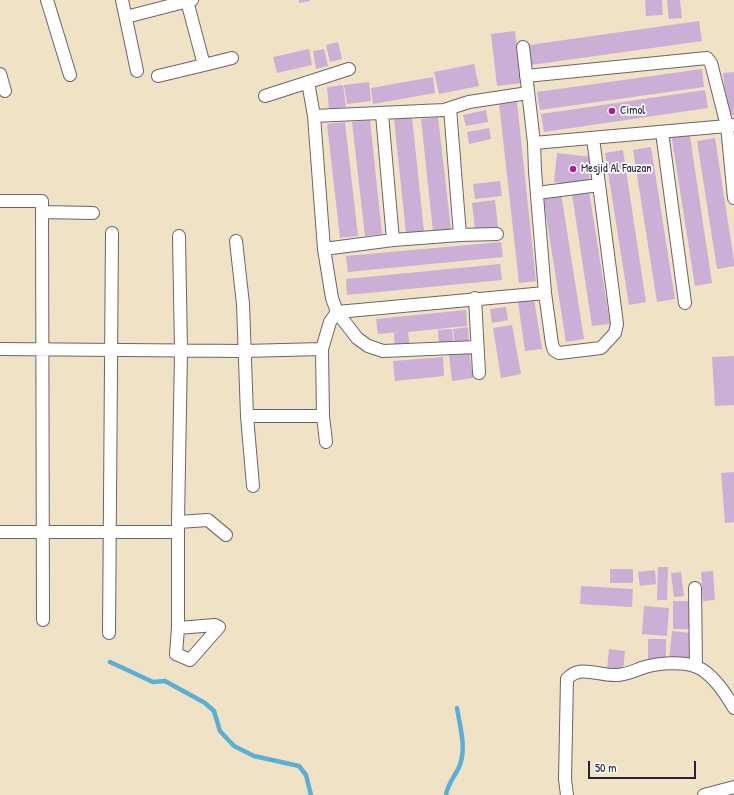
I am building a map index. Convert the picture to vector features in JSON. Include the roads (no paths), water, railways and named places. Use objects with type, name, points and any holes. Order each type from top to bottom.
[{"type":"street","points":[[47,0],[70,75]]},
{"type":"street","points":[[122,0],[137,71]]},
{"type":"street","points":[[126,18],[189,1],[204,65]]},
{"type":"street","points":[[523,47],[534,143],[545,293],[552,344],[556,352],[601,348],[615,333],[617,324],[593,138]]},
{"type":"street","points":[[158,76],[232,58]]},
{"type":"street","points":[[526,76],[706,58],[711,63],[730,126],[734,198]]},
{"type":"street","points":[[265,96],[349,69]]},
{"type":"street","points":[[0,74],[5,91]]},
{"type":"street","points":[[308,82],[314,116],[324,249],[332,298],[337,312],[357,338],[368,346],[383,351],[477,347]]},
{"type":"street","points":[[314,116],[382,114],[450,108],[470,102],[528,94]]},
{"type":"street","points":[[450,108],[460,235]]},
{"type":"street","points":[[382,114],[393,240]]},
{"type":"street","points":[[534,143],[730,126]]},
{"type":"street","points":[[662,132],[685,303]]},
{"type":"street","points":[[537,193],[599,185]]},
{"type":"street","points":[[0,201],[42,201],[43,620]]},
{"type":"street","points":[[42,212],[93,212]]},
{"type":"street","points":[[109,633],[112,233]]},
{"type":"street","points":[[324,249],[393,240],[497,234]]},
{"type":"street","points":[[178,628],[181,350],[179,236]]},
{"type":"street","points":[[236,241],[243,304],[247,416],[253,486]]},
{"type":"street","points":[[326,442],[323,416],[322,349],[330,322],[337,312],[475,298],[545,293]]},
{"type":"street","points":[[475,298],[479,374]]},
{"type":"street","points":[[0,349],[244,351],[322,349]]},
{"type":"street","points":[[247,416],[323,416]]},
{"type":"street","points":[[0,532],[110,533],[178,527],[208,520],[226,535]]},
{"type":"street","points":[[694,588],[696,666]]},
{"type":"street","points":[[567,795],[565,779],[567,679],[572,673],[579,670],[614,676],[631,673],[645,667],[675,664],[696,666],[706,672],[734,708]]},
{"type":"street","points":[[704,795],[734,787]]},
{"type":"waterway","points":[[110,662],[153,682],[165,681],[205,703],[214,711],[220,731],[234,746],[254,756],[299,766],[306,775],[311,795]]},
{"type":"waterway","points":[[446,795],[449,784],[459,767],[462,753],[463,745],[457,708]]},
{"type":"place","name":"Cimol","points":[[612,111]]},
{"type":"place","name":"Mesjid Al Fauzan","points":[[573,169]]}]
